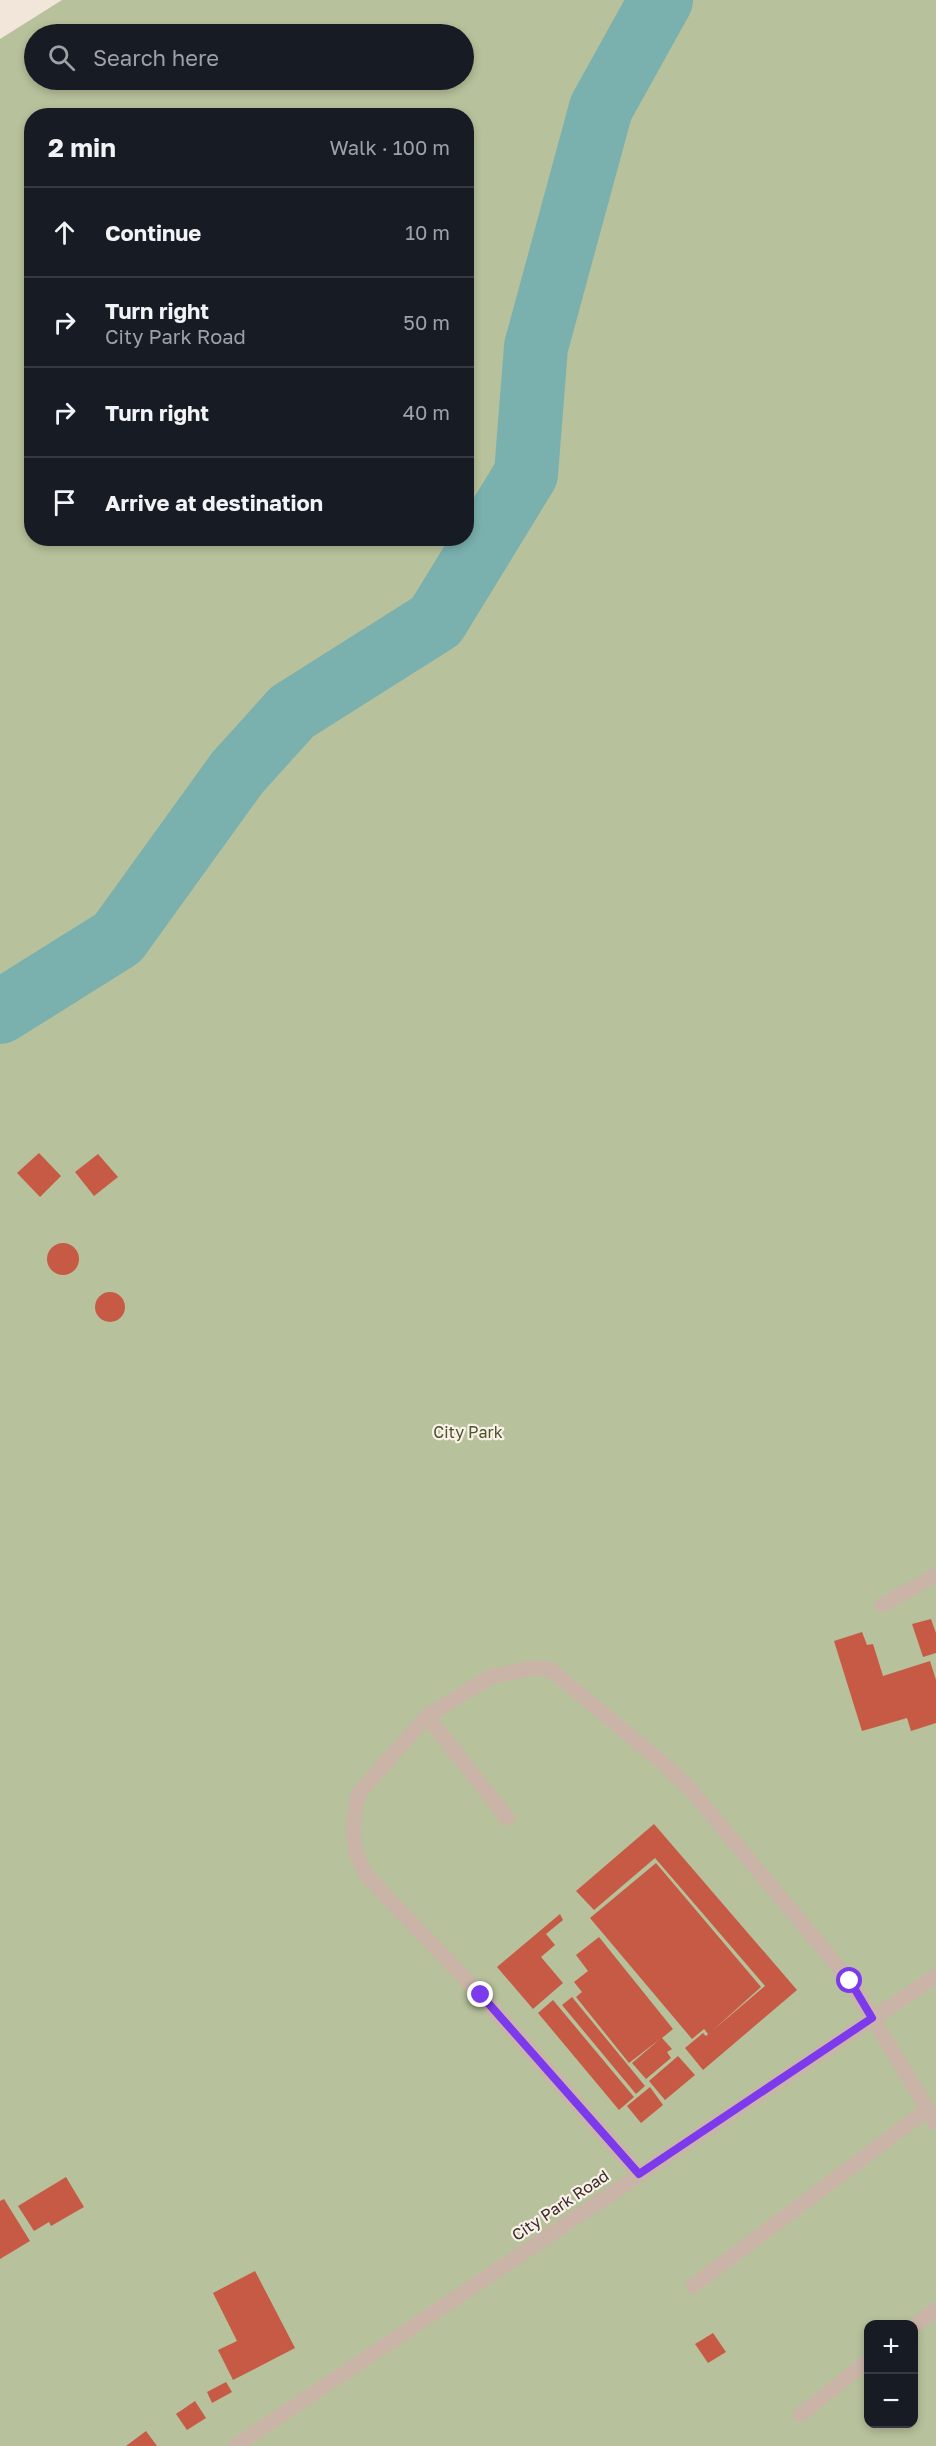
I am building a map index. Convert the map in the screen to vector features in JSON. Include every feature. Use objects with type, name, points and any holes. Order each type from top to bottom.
[{"type":"lane","points":[[882,1605],[936,1575]]},
{"type":"lane","points":[[639,2174],[481,1995],[366,1875],[356,1854],[353,1826],[358,1794],[428,1716],[490,1677],[532,1668],[550,1669],[664,1764],[691,1790],[850,1981],[936,2123]]},
{"type":"lane","points":[[428,1716],[507,1818]]},
{"type":"lane","name":"City Park Road","points":[[235,2446],[936,1976]]},
{"type":"lane","points":[[693,2286],[927,2110]]},
{"type":"lane","points":[[918,2323],[936,2309]]},
{"type":"lane","points":[[800,2415],[864,2364]]},
{"type":"green space","name":"City Park","points":[[62,0],[936,0],[936,2446],[0,2446],[0,39]]},
{"type":"building","points":[[39,1153],[61,1176],[40,1197],[17,1173]]},
{"type":"building","points":[[98,1154],[118,1177],[94,1196],[75,1172]]},
{"type":"building","points":[[63,1243],[74,1248],[79,1259],[74,1270],[63,1275],[52,1270],[47,1259],[52,1248]]},
{"type":"building","points":[[110,1292],[121,1296],[125,1307],[121,1318],[110,1322],[99,1318],[95,1307],[99,1296]]},
{"type":"building","points":[[931,1619],[936,1633],[936,1653],[923,1657],[912,1624]]},
{"type":"building","points":[[862,1632],[867,1645],[873,1644],[883,1676],[930,1661],[936,1680],[936,1723],[911,1731],[907,1718],[862,1731],[834,1641]]},
{"type":"building","points":[[654,1824],[797,1990],[703,2070],[685,2048],[703,2033],[706,2036],[708,2034],[704,2029],[692,2039],[590,1918],[656,1863],[761,1987],[712,2031],[765,1986],[655,1858],[594,1910],[576,1891]]},
{"type":"building","points":[[560,1914],[563,1920],[546,1934],[555,1945],[541,1957],[563,1983],[533,2009],[497,1967]]},
{"type":"building","points":[[599,1937],[673,2029],[662,2038],[672,2049],[667,2052],[671,2058],[646,2079],[632,2063],[660,2039],[629,2063],[576,1997],[582,1992],[574,1982],[588,1971],[576,1955]]},
{"type":"building","points":[[572,1997],[645,2086],[636,2094],[562,2005]]},
{"type":"building","points":[[553,2000],[634,2097],[619,2110],[538,2013]]},
{"type":"building","points":[[678,2056],[695,2075],[665,2100],[649,2081]]},
{"type":"building","points":[[650,2087],[663,2105],[641,2123],[627,2106]]},
{"type":"building","points":[[66,2177],[84,2207],[51,2226],[49,2222],[34,2231],[18,2206]]},
{"type":"building","points":[[4,2199],[30,2241],[0,2259],[0,2201]]},
{"type":"building","points":[[255,2271],[295,2348],[233,2380],[218,2350],[237,2341],[213,2293]]},
{"type":"building","points":[[713,2333],[726,2352],[708,2363],[695,2344]]},
{"type":"building","points":[[226,2382],[232,2392],[212,2403],[207,2392]]},
{"type":"building","points":[[195,2401],[206,2418],[187,2430],[176,2414]]},
{"type":"building","points":[[146,2431],[157,2446],[126,2446]]},
{"type":"waterway","points":[[0,1012],[118,938],[237,773],[292,712],[436,621],[526,474],[536,347],[601,108],[661,0]]},
{"type":"route","points":[[481,1995],[639,2174],[872,2018],[850,1981]]}]
